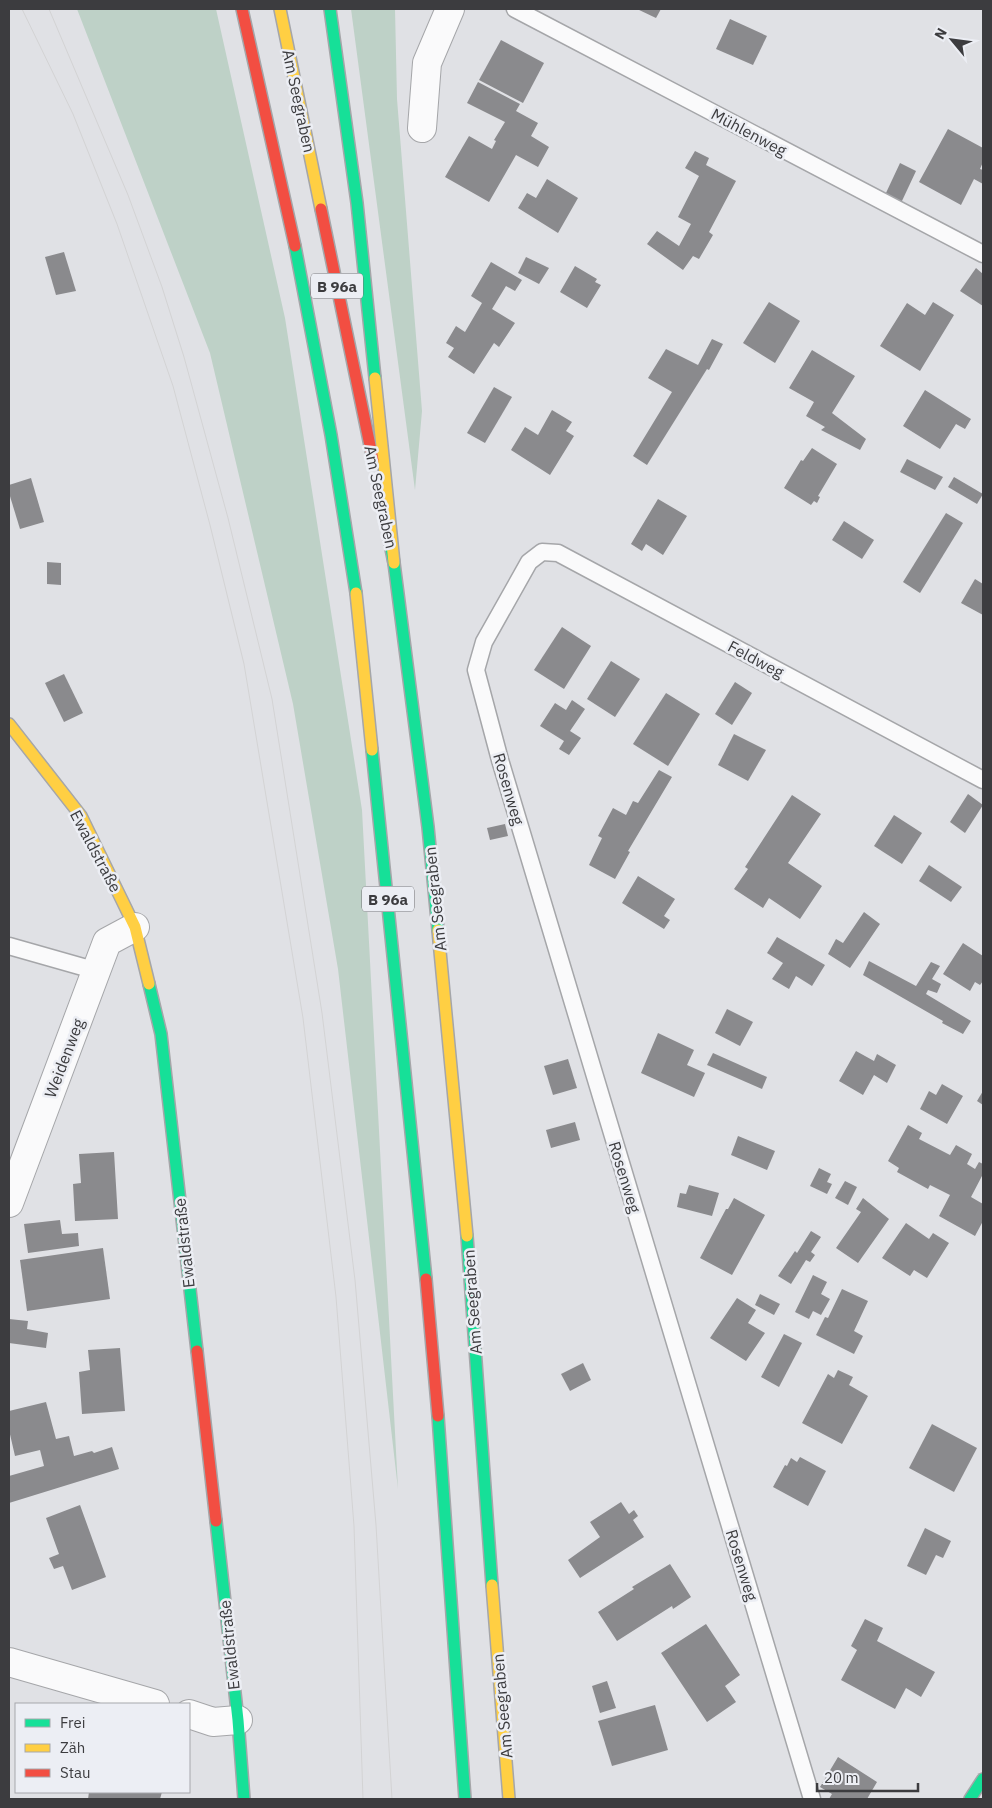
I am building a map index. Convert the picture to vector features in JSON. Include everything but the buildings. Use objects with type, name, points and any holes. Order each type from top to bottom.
[{"type":"main road","name":"B 96a","points":[[242,9],[290,219],[331,435],[356,592],[432,1324],[465,1799]]},
{"type":"main road","name":"Am Seegraben","points":[[280,9],[394,563],[428,827],[467,1230],[509,1799]]},
{"type":"main road","points":[[330,9],[357,203],[394,563]]},
{"type":"main road","name":"Ewaldstraße","points":[[9,724],[81,816],[135,927],[160,1034],[238,1720],[244,1799]]},
{"type":"main road","points":[[970,1799],[983,1779]]},
{"type":"street","points":[[422,128],[427,63],[450,9]]},
{"type":"street","name":"Weidenweg","points":[[9,1203],[107,942],[135,927]]},
{"type":"street","points":[[9,1662],[152,1703]]},
{"type":"street","points":[[190,1714],[213,1722],[238,1720]]},
{"type":"lane","name":"Mühlenweg","points":[[515,9],[983,254]]},
{"type":"lane","name":"Feldweg","points":[[529,562],[542,552],[558,553],[983,780]]},
{"type":"lane","name":"Rosenweg","points":[[529,562],[484,642],[476,670],[500,760],[812,1799]]},
{"type":"lane","points":[[9,946],[97,971]]},
{"type":"green space","points":[[77,9],[216,9],[285,318],[362,810],[398,1489],[338,969],[293,704],[210,353]]},
{"type":"green space","points":[[351,9],[395,9],[397,99],[422,411],[415,490]]},
{"type":"tram line","points":[[22,9],[73,114],[117,224],[173,386],[244,664],[303,1018],[336,1297],[354,1526],[363,1799]]},
{"type":"tram line","points":[[49,9],[128,195],[162,287],[184,357],[228,518],[272,699],[322,1013],[355,1280],[376,1525],[392,1799]]},
{"type":"traffic: fast","points":[[330,9],[357,203],[375,378]]},
{"type":"traffic: fast","points":[[295,246],[331,435],[356,593]]},
{"type":"traffic: fast","points":[[389,539],[394,563],[428,827],[438,930]]},
{"type":"traffic: fast","points":[[372,750],[426,1279]]},
{"type":"traffic: fast","points":[[149,984],[161,1034],[197,1351]]},
{"type":"traffic: fast","points":[[467,1236],[492,1585]]},
{"type":"traffic: fast","points":[[438,1416],[465,1799]]},
{"type":"traffic: fast","points":[[216,1521],[238,1720],[244,1799]]},
{"type":"traffic: fast","points":[[970,1799],[983,1779]]},
{"type":"traffic: slow","points":[[280,9],[321,209]]},
{"type":"traffic: slow","points":[[375,378],[394,563]]},
{"type":"traffic: slow","points":[[356,593],[372,750]]},
{"type":"traffic: slow","points":[[9,724],[81,816],[135,927],[149,984]]},
{"type":"traffic: slow","points":[[438,930],[467,1236]]},
{"type":"traffic: slow","points":[[492,1585],[509,1799]]},
{"type":"traffic: jam","points":[[242,9],[295,246]]},
{"type":"traffic: jam","points":[[321,209],[373,460]]},
{"type":"traffic: jam","points":[[426,1279],[438,1416]]},
{"type":"traffic: jam","points":[[197,1351],[216,1521]]}]
